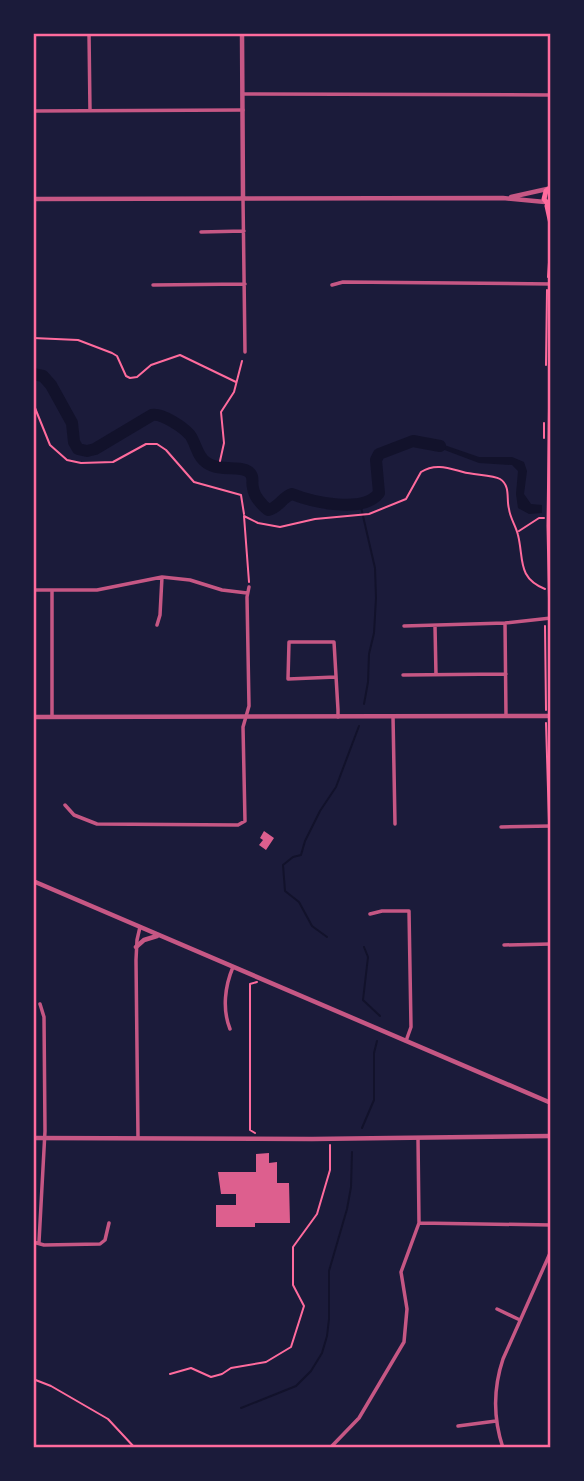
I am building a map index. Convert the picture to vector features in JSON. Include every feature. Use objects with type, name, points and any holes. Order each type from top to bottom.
[{"type":"main road","points":[[549,187],[544,195],[551,225]]},
{"type":"main road","points":[[548,366],[549,621]]},
{"type":"street","points":[[89,33],[90,111]]},
{"type":"street","points":[[242,33],[245,352]]},
{"type":"street","points":[[243,94],[551,95]]},
{"type":"street","points":[[33,111],[243,110]]},
{"type":"street","points":[[503,198],[549,187]]},
{"type":"street","points":[[33,199],[503,198],[548,205]]},
{"type":"street","points":[[201,232],[244,231]]},
{"type":"street","points":[[332,285],[344,282],[551,284]]},
{"type":"street","points":[[153,285],[245,284]]},
{"type":"street","points":[[33,590],[97,590],[162,577],[190,580],[222,590],[247,593]]},
{"type":"street","points":[[157,625],[162,577]]},
{"type":"street","points":[[65,805],[74,815],[97,824],[242,824],[246,817],[243,727],[248,706],[249,587]]},
{"type":"street","points":[[52,590],[52,717]]},
{"type":"street","points":[[404,626],[549,621]]},
{"type":"street","points":[[505,623],[506,716]]},
{"type":"street","points":[[435,626],[436,675]]},
{"type":"street","points":[[336,677],[288,679],[289,642],[334,642],[336,677],[338,717]]},
{"type":"street","points":[[403,675],[506,674]]},
{"type":"street","points":[[33,716],[551,716]]},
{"type":"street","points":[[393,716],[395,824]]},
{"type":"street","points":[[501,827],[551,826]]},
{"type":"street","points":[[33,881],[551,1103]]},
{"type":"street","points":[[370,914],[409,911],[411,1027],[406,1041]]},
{"type":"street","points":[[138,1137],[136,947],[140,927]]},
{"type":"street","points":[[136,947],[144,940],[162,936]]},
{"type":"street","points":[[503,945],[551,944]]},
{"type":"street","points":[[230,1029],[226,1016],[226,986],[233,967]]},
{"type":"street","points":[[39,1242],[44,1138],[44,1017],[40,1004]]},
{"type":"street","points":[[33,1138],[551,1136]]},
{"type":"street","points":[[339,1448],[333,1446],[363,1411],[404,1342],[407,1309],[401,1272],[419,1223],[418,1138]]},
{"type":"street","points":[[33,1242],[44,1245],[100,1244],[105,1240],[109,1223]]},
{"type":"street","points":[[419,1223],[551,1225]]},
{"type":"street","points":[[503,1448],[496,1421],[498,1375],[551,1251]]},
{"type":"street","points":[[497,1309],[520,1320]]},
{"type":"street","points":[[458,1426],[496,1421]]},
{"type":"path","points":[[551,116],[551,136]]},
{"type":"path","points":[[548,278],[551,233]]},
{"type":"path","points":[[547,290],[548,366]]},
{"type":"path","points":[[33,338],[78,340],[112,353],[117,356],[130,378],[137,377],[150,365],[180,355],[236,382]]},
{"type":"path","points":[[220,461],[224,448],[221,412],[234,392],[242,361]]},
{"type":"path","points":[[33,403],[50,445],[68,460],[81,463],[113,462],[146,444],[157,444],[166,450],[194,482],[241,495],[249,587]]},
{"type":"path","points":[[544,428],[544,442]]},
{"type":"path","points":[[244,516],[258,523],[280,527],[315,519],[369,514],[406,499],[421,472],[434,467],[501,479],[506,485],[509,509],[518,532],[524,572],[535,584],[545,589]]},
{"type":"path","points":[[518,532],[539,518]]},
{"type":"path","points":[[546,709],[549,621]]},
{"type":"path","points":[[546,723],[549,820]]},
{"type":"path","points":[[549,833],[551,874]]},
{"type":"path","points":[[551,896],[551,929]]},
{"type":"path","points":[[257,1133],[250,1130],[250,984],[258,982]]},
{"type":"path","points":[[170,1374],[191,1368],[211,1377],[231,1368],[266,1362],[291,1347],[304,1306],[293,1285],[293,1247],[317,1214],[330,1170],[330,1144]]},
{"type":"path","points":[[33,1379],[51,1386],[107,1419],[135,1448]]},
{"type":"shaded area","points":[[424,438],[479,457],[512,457],[524,462],[527,471],[524,494],[531,504],[542,505],[542,513],[529,514],[518,508],[518,471],[512,465],[479,463],[426,443]]},
{"type":"building","points":[[264,831],[274,838],[266,850],[259,845]]},
{"type":"building","points":[[269,1153],[269,1163],[277,1162],[277,1183],[289,1183],[290,1223],[255,1223],[255,1227],[216,1227],[216,1205],[236,1205],[236,1194],[221,1194],[218,1172],[256,1172],[256,1154]]},
{"type":"waterway","points":[[33,374],[43,376],[51,385],[72,423],[74,442],[78,449],[95,449],[152,415],[161,416],[190,435],[207,463],[249,472],[255,494],[268,510],[292,494],[324,503],[362,503],[379,493],[376,460],[379,454],[413,441],[440,446]]},
{"type":"waterway","points":[[360,503],[375,568],[376,598],[364,704]]},
{"type":"waterway","points":[[327,937],[312,926],[299,902],[285,891],[283,865],[293,857],[301,855],[320,811],[336,787],[359,726]]},
{"type":"waterway","points":[[364,947],[368,957],[363,1000],[380,1016]]},
{"type":"waterway","points":[[362,1128],[374,1100],[374,1053],[377,1041]]},
{"type":"waterway","points":[[241,1408],[296,1386],[311,1371],[322,1353],[329,1319],[329,1271],[347,1209],[352,1152]]}]
